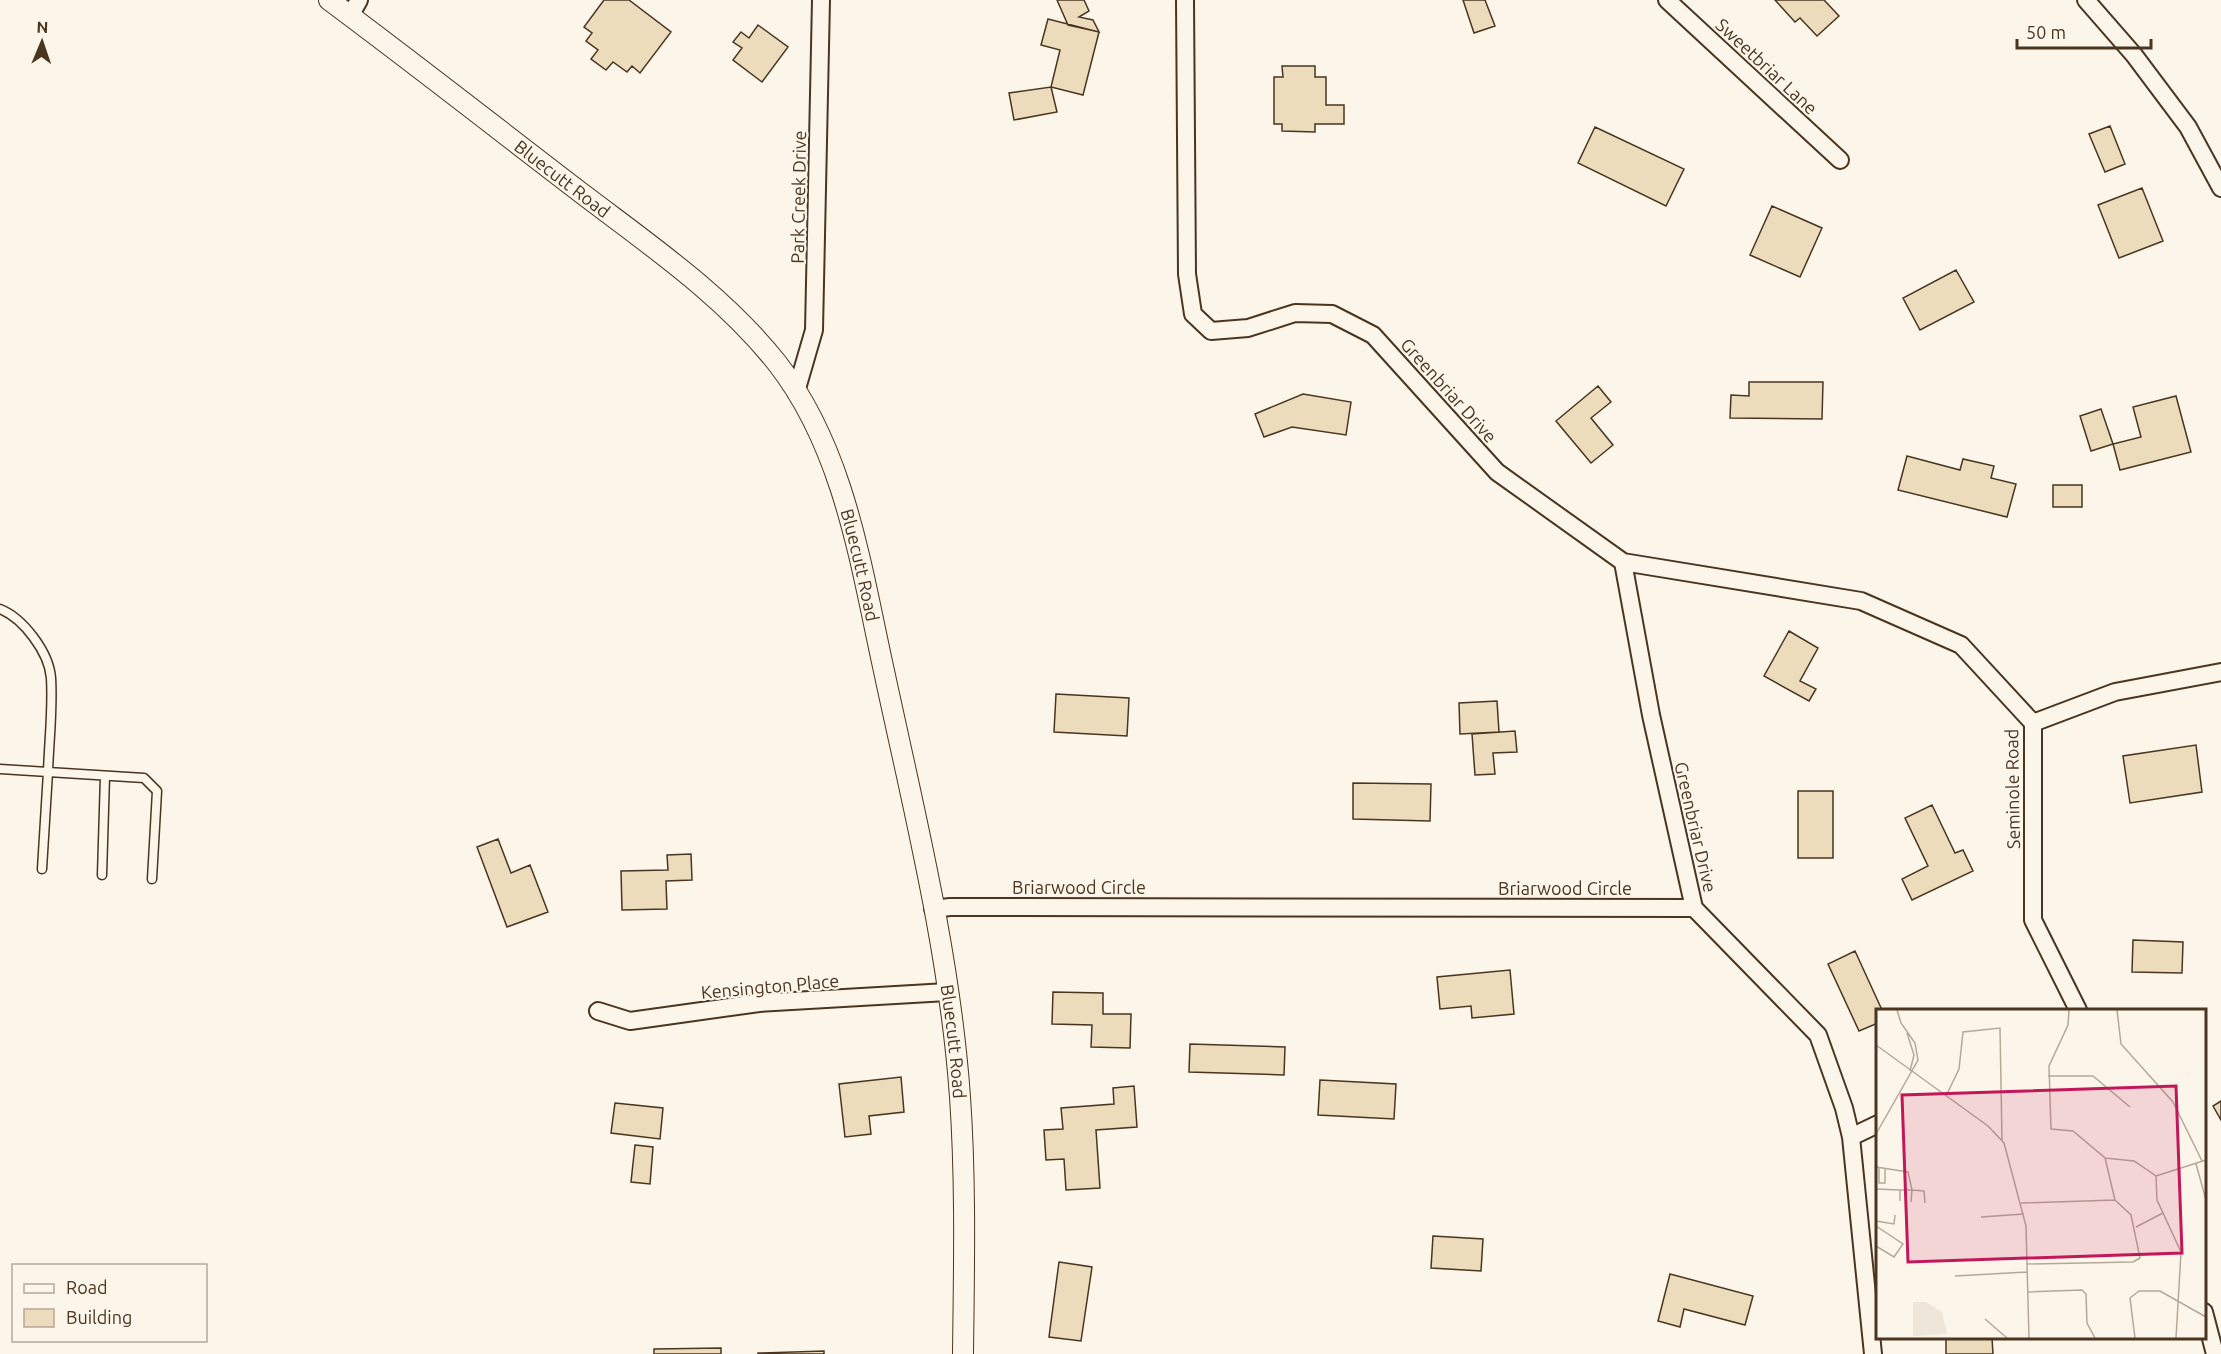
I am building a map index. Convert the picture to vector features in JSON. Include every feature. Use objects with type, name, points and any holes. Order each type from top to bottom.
[{"type":"street","name":"Bluecutt Road","points":[[329,0],[354,8],[682,269],[755,338],[796,392],[829,456],[853,535],[933,909],[947,992],[960,1095],[964,1198],[963,1354]]},
{"type":"street","name":"Park Creek Drive","points":[[796,392],[814,330],[821,0]]},
{"type":"street","name":"Greenbriar Drive","points":[[1185,0],[1187,274],[1193,314],[1211,331],[1248,328],[1295,313],[1332,314],[1373,335],[1497,472],[1623,562],[1651,716],[1694,908]]},
{"type":"street","name":"Sweetbriar Lane","points":[[1667,0],[1840,160]]},
{"type":"street","points":[[2086,0],[2134,55],[2188,127],[2221,188]]},
{"type":"street","name":"Seminole Road","points":[[1623,562],[1861,601],[1961,645],[2033,723],[2033,920],[2077,1009]]},
{"type":"street","points":[[2033,723],[2115,692],[2221,672]]},
{"type":"street","name":"Briarwood Circle","points":[[933,909],[951,907],[1694,908]]},
{"type":"street","points":[[1694,908],[1818,1035],[1844,1108],[1851,1137],[1872,1354]]},
{"type":"street","name":"Kensington Place","points":[[598,1011],[630,1021],[759,1003],[947,992]]},
{"type":"street","points":[[1851,1137],[1876,1125]]},
{"type":"street","points":[[2206,1315],[2215,1354]]},
{"type":"lane","points":[[0,609],[23,624],[38,643],[51,675],[42,869]]},
{"type":"lane","points":[[0,770],[144,778],[157,791],[152,879]]},
{"type":"lane","points":[[102,874],[105,776]]},
{"type":"building","points":[[604,0],[629,0],[671,32],[640,73],[632,66],[627,72],[613,62],[606,70],[591,59],[598,50],[586,41],[592,33],[584,27]]},
{"type":"building","points":[[1057,0],[1084,0],[1089,11],[1079,17],[1093,20],[1099,32],[1068,25]]},
{"type":"building","points":[[1463,0],[1485,0],[1495,26],[1474,33]]},
{"type":"building","points":[[1775,0],[1824,0],[1839,16],[1817,36],[1800,18],[1795,22]]},
{"type":"building","points":[[1048,19],[1099,32],[1083,95],[1051,87],[1060,50],[1041,45]]},
{"type":"building","points":[[758,25],[788,47],[762,82],[733,60],[742,48],[733,42],[741,32],[749,38]]},
{"type":"building","points":[[1282,66],[1315,66],[1315,77],[1326,77],[1326,105],[1344,105],[1344,124],[1315,124],[1315,132],[1282,131],[1282,124],[1274,124],[1274,77],[1283,77]]},
{"type":"building","points":[[1051,87],[1057,112],[1014,120],[1009,93]]},
{"type":"building","points":[[2110,126],[2125,164],[2105,172],[2089,134]]},
{"type":"building","points":[[1595,127],[1684,169],[1666,206],[1578,163]]},
{"type":"building","points":[[2142,188],[2163,241],[2119,258],[2098,205]]},
{"type":"building","points":[[1772,206],[1822,228],[1800,277],[1750,255]]},
{"type":"building","points":[[1956,270],[1974,302],[1920,330],[1903,298]]},
{"type":"building","points":[[1749,382],[1823,382],[1822,419],[1730,418],[1731,395],[1749,396]]},
{"type":"building","points":[[1598,386],[1611,402],[1591,418],[1613,445],[1591,463],[1556,421]]},
{"type":"building","points":[[1303,394],[1351,402],[1346,435],[1292,427],[1264,437],[1255,414]]},
{"type":"building","points":[[2176,396],[2191,452],[2120,470],[2113,444],[2141,437],[2133,407]]},
{"type":"building","points":[[2101,409],[2113,444],[2091,451],[2080,416]]},
{"type":"building","points":[[1907,456],[1960,470],[1963,459],[1994,466],[1991,478],[2016,484],[2007,517],[1898,490]]},
{"type":"building","points":[[2053,485],[2082,485],[2082,507],[2053,507]]},
{"type":"building","points":[[1789,631],[1818,648],[1800,681],[1816,689],[1809,701],[1764,676]]},
{"type":"building","points":[[1056,694],[1129,698],[1127,736],[1054,732]]},
{"type":"building","points":[[1497,701],[1499,732],[1460,734],[1459,703]]},
{"type":"building","points":[[1515,731],[1517,752],[1493,753],[1495,774],[1475,775],[1472,734]]},
{"type":"building","points":[[2196,745],[2202,792],[2130,803],[2123,756]]},
{"type":"building","points":[[1353,783],[1431,784],[1430,821],[1353,819]]},
{"type":"building","points":[[1798,791],[1833,791],[1833,858],[1798,858]]},
{"type":"building","points":[[1932,805],[1955,853],[1963,850],[1973,871],[1912,900],[1902,879],[1928,866],[1905,818]]},
{"type":"building","points":[[498,839],[511,873],[530,865],[548,912],[507,927],[477,847]]},
{"type":"building","points":[[691,854],[692,880],[666,881],[667,909],[622,910],[621,871],[668,870],[667,855]]},
{"type":"building","points":[[2133,940],[2183,942],[2182,973],[2132,972]]},
{"type":"building","points":[[1855,951],[1882,1009],[1876,1009],[1876,1024],[1859,1031],[1828,964]]},
{"type":"building","points":[[1510,970],[1514,1014],[1472,1018],[1471,1006],[1440,1009],[1437,977]]},
{"type":"building","points":[[1053,992],[1103,993],[1103,1014],[1131,1014],[1130,1048],[1091,1047],[1092,1025],[1052,1024]]},
{"type":"building","points":[[1190,1044],[1285,1047],[1284,1075],[1189,1072]]},
{"type":"building","points":[[901,1077],[904,1112],[869,1116],[871,1134],[845,1137],[839,1084]]},
{"type":"building","points":[[1320,1080],[1396,1084],[1394,1119],[1318,1115]]},
{"type":"building","points":[[1134,1086],[1137,1127],[1096,1130],[1100,1188],[1066,1190],[1064,1159],[1046,1160],[1044,1130],[1063,1129],[1061,1108],[1114,1104],[1113,1088]]},
{"type":"building","points":[[2221,1101],[2221,1120],[2213,1106]]},
{"type":"building","points":[[615,1103],[663,1108],[660,1139],[611,1133]]},
{"type":"building","points":[[635,1145],[653,1147],[650,1184],[631,1182]]},
{"type":"building","points":[[1433,1236],[1483,1239],[1481,1271],[1431,1268]]},
{"type":"building","points":[[1059,1262],[1092,1267],[1081,1341],[1049,1337]]},
{"type":"building","points":[[1670,1274],[1753,1296],[1745,1325],[1684,1309],[1680,1327],[1658,1321]]},
{"type":"building","points":[[1946,1339],[1992,1339],[1993,1354],[1946,1354]]},
{"type":"building","points":[[721,1348],[721,1354],[654,1354],[654,1349]]},
{"type":"building","points":[[824,1351],[824,1354],[758,1354],[758,1353]]}]
